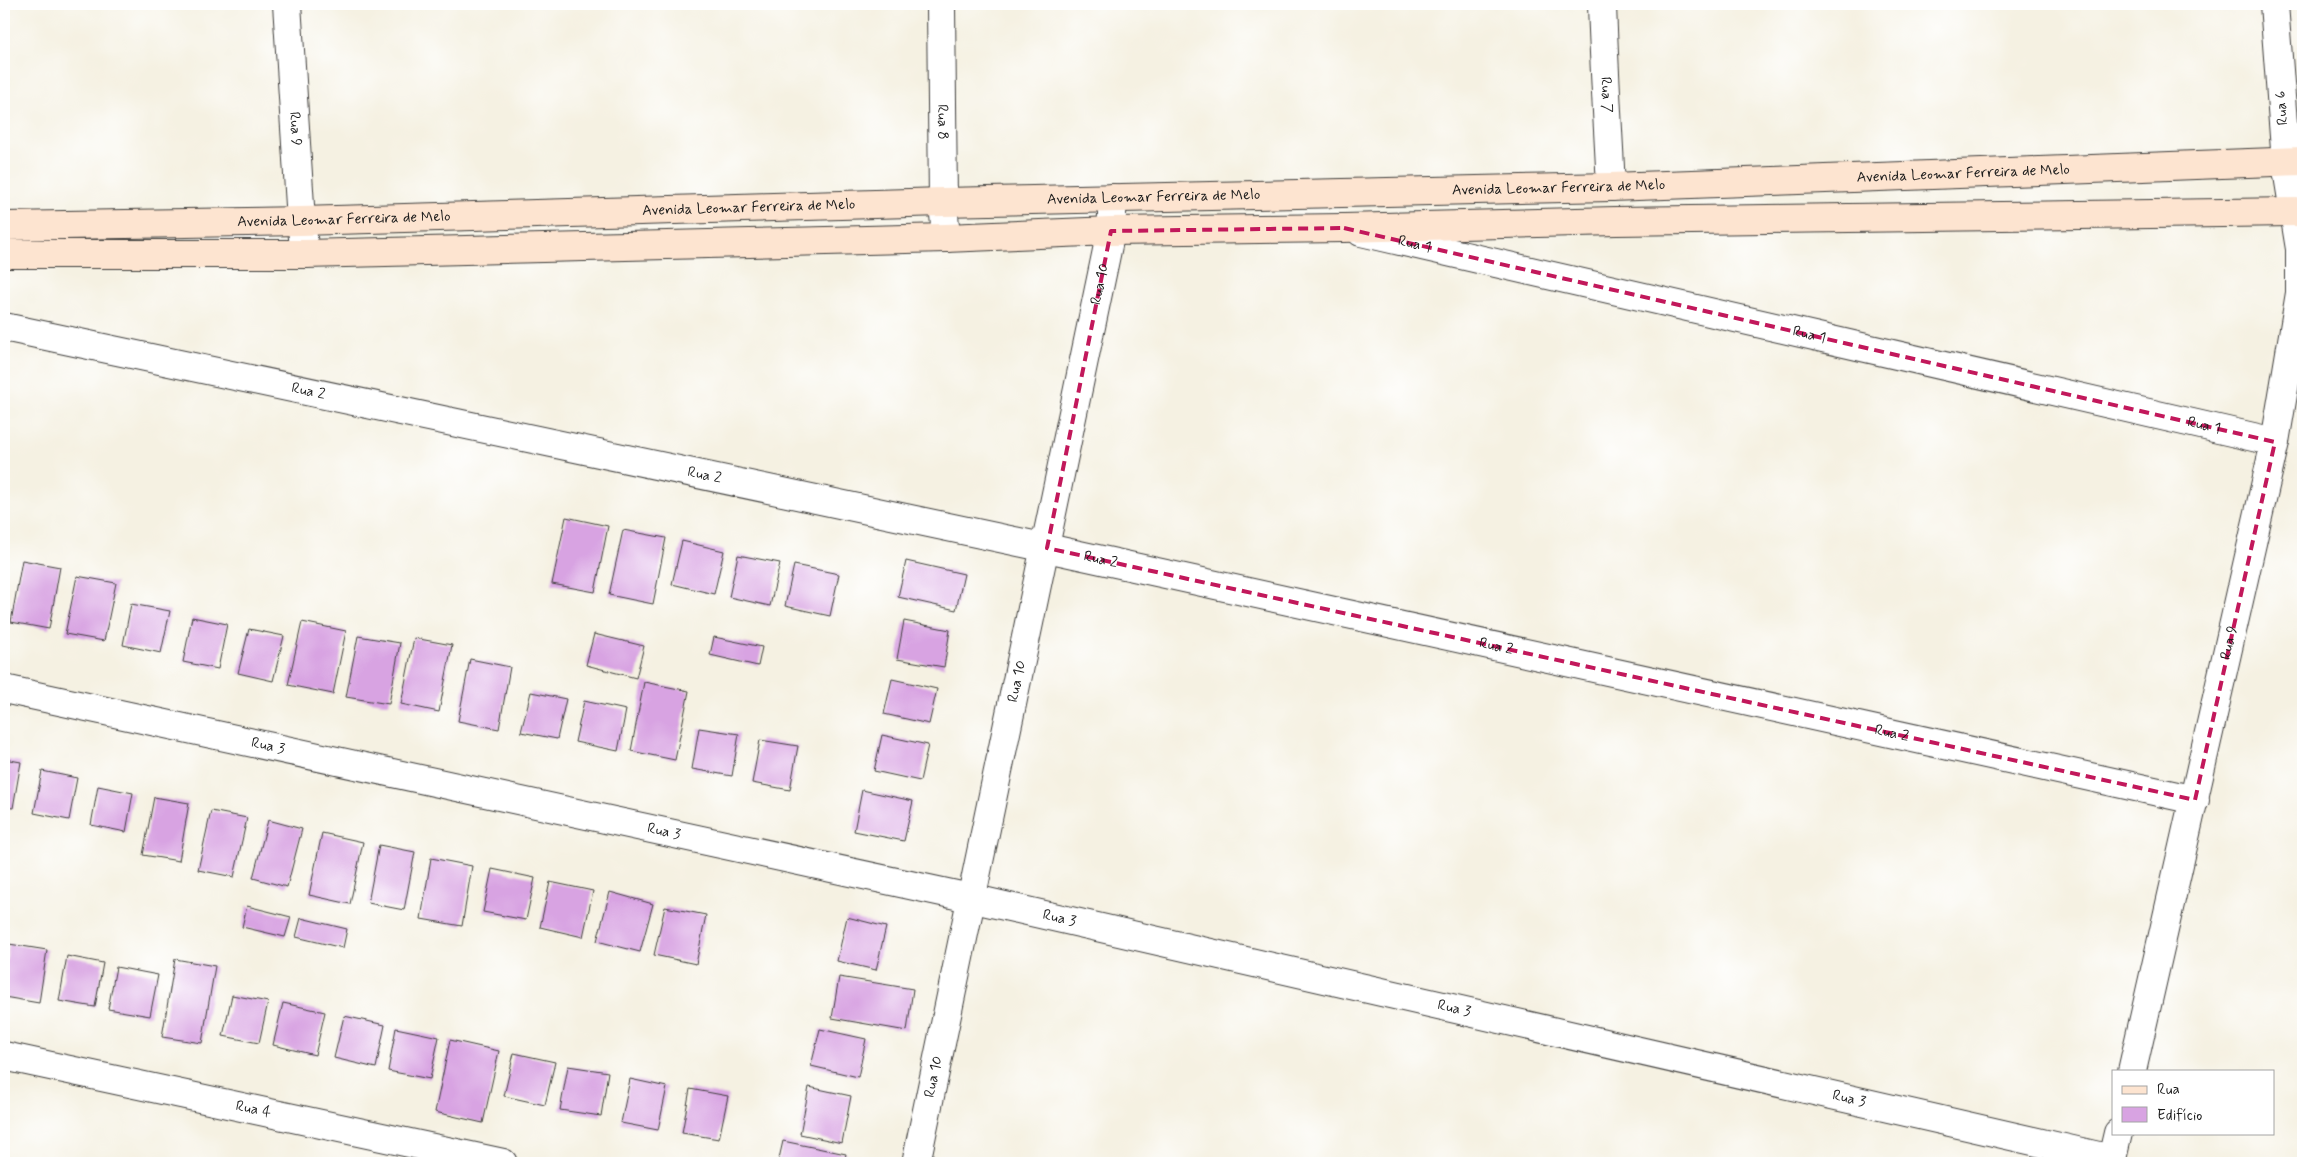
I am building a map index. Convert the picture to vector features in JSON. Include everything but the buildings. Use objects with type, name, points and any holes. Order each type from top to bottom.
[{"type":"street","name":"Rua 9","points":[[287,4],[301,220],[306,254]]},
{"type":"street","name":"Rua 8","points":[[941,4],[943,202],[946,238]]},
{"type":"street","name":"Rua 7","points":[[1602,4],[1605,104],[1608,123],[1611,187]]},
{"type":"street","name":"Rua 6","points":[[2274,4],[2299,212]]},
{"type":"street","name":"Avenida Leomar Ferreira de Melo","points":[[4,226],[1611,187],[2294,162]]},
{"type":"street","name":"Rua 10","points":[[916,1163],[970,898],[1047,548],[1111,231],[1113,198]]},
{"type":"street","name":"Rua 9","points":[[2132,1070],[2275,442],[2300,293],[2299,212]]},
{"type":"street","points":[[4,254],[306,254],[946,238],[1111,231],[1344,228],[1616,221],[2299,212]]},
{"type":"street","name":"Rua 1","points":[[1344,228],[2275,442]]},
{"type":"street","name":"Rua 2","points":[[4,327],[1047,548],[2195,800]]},
{"type":"street","name":"Rua 3","points":[[4,689],[970,898],[2111,1161]]},
{"type":"street","name":"Rua 4","points":[[4,1056],[503,1163]]},
{"type":"street","points":[[2111,1161],[2118,1134]]},
{"type":"highlighted area","points":[[1344,228],[2275,442],[2195,800],[1047,548],[1111,231]]}]
